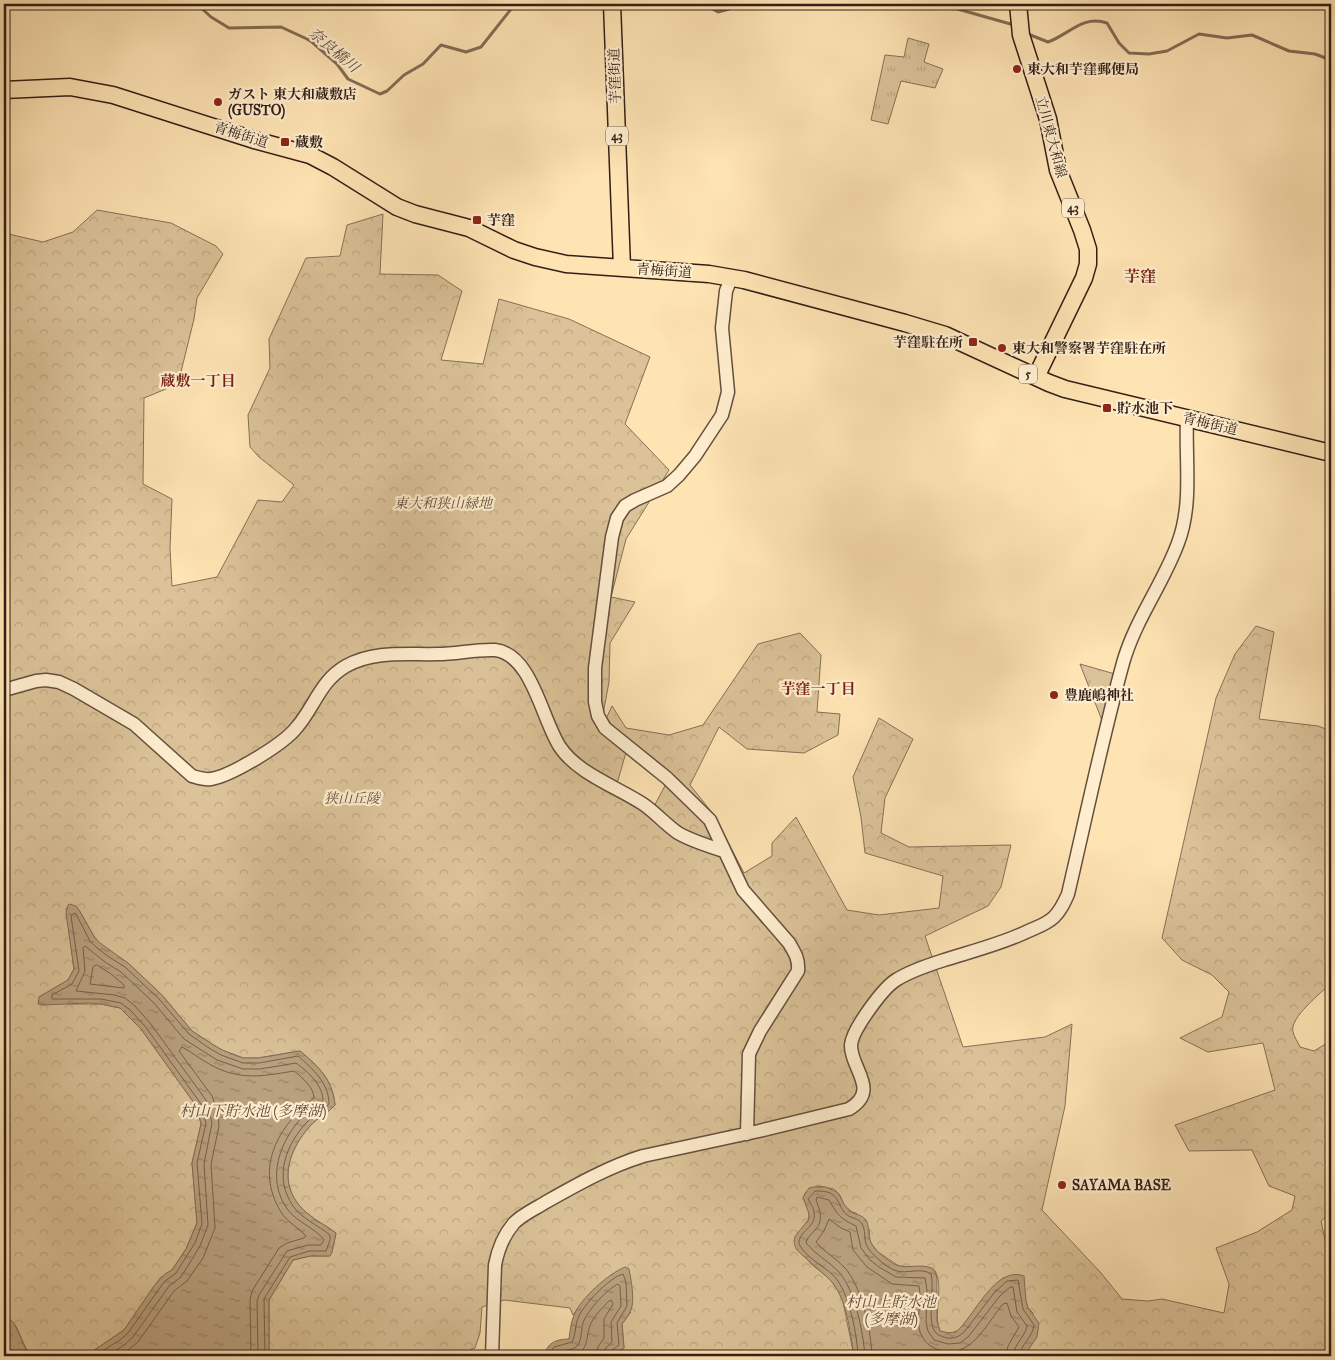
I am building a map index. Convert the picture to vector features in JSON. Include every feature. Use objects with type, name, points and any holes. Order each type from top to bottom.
[{"type":"main road","name":"芋窪街道","points":[[612,4],[622,268]]},
{"type":"main road","name":"立川東大和線","points":[[1018,4],[1020,28],[1048,119],[1058,170],[1082,230],[1088,254],[1088,264],[1084,278],[1036,377]]},
{"type":"main road","name":"青梅街道","points":[[4,90],[70,87],[113,95],[254,140],[310,155],[333,167],[396,207],[469,228],[524,254],[566,264],[709,274],[824,301],[931,330],[960,341],[1049,384],[1075,392],[1331,453]]},
{"type":"street","points":[[730,278],[726,291],[722,328],[728,392],[724,411],[711,434],[679,475],[667,486],[625,506],[616,518],[612,537],[594,689],[597,712],[605,728],[656,769],[710,820],[743,890],[790,943],[795,952],[798,971],[760,1031],[749,1054],[747,1134]]},
{"type":"street","points":[[492,1356],[495,1265],[498,1250],[507,1231],[521,1217],[594,1175],[627,1161],[747,1134],[849,1108],[857,1104],[863,1092],[864,1084],[852,1052],[851,1043],[854,1034],[883,991],[905,974],[1007,941],[1044,924],[1053,918],[1064,905],[1124,661],[1141,619],[1180,536],[1187,492],[1187,419]]},
{"type":"street","points":[[4,690],[36,681],[59,682],[134,724],[192,776],[204,780],[226,774],[269,751],[288,738],[304,719],[318,693],[326,683],[347,666],[370,657],[391,653],[440,654],[496,650],[516,660],[523,669],[533,686],[560,747],[570,758],[583,769],[644,805],[678,832],[700,844],[724,851]]},
{"type":"green space","points":[[908,38],[929,44],[924,62],[943,69],[935,88],[901,81],[888,124],[871,120],[885,55],[904,57]]},
{"type":"green space","name":"狭山丘陵","points":[[97,210],[171,223],[216,246],[223,254],[197,298],[194,319],[178,384],[144,398],[143,484],[172,499],[170,548],[172,586],[217,577],[258,500],[282,502],[294,485],[259,457],[250,447],[248,415],[270,368],[269,339],[306,258],[340,256],[347,225],[383,214],[380,274],[438,275],[462,291],[441,360],[483,364],[499,299],[569,319],[650,357],[625,424],[669,470],[626,539],[611,597],[635,602],[610,643],[609,682],[601,725],[627,749],[614,794],[650,814],[668,780],[605,721],[612,706],[626,728],[669,735],[703,725],[758,644],[800,633],[821,655],[817,712],[840,714],[838,735],[804,753],[747,749],[719,727],[690,785],[714,815],[744,873],[772,856],[772,843],[796,817],[847,910],[879,915],[939,908],[943,876],[865,853],[861,817],[853,777],[879,718],[913,739],[885,798],[881,833],[909,847],[1011,845],[1001,887],[988,906],[925,936],[963,1047],[1045,1037],[1072,1024],[1065,1106],[1042,1210],[1101,1273],[1122,1299],[1148,1301],[1162,1299],[1224,1313],[1229,1284],[1216,1248],[1257,1232],[1292,1210],[1295,1196],[1269,1186],[1252,1150],[1189,1151],[1175,1125],[1275,1090],[1263,1043],[1208,1052],[1180,1038],[1222,1017],[1229,992],[1212,975],[1182,960],[1162,938],[1216,698],[1235,654],[1256,626],[1274,632],[1259,719],[1318,726],[1331,731],[1331,983],[1301,1013],[1293,1026],[1293,1032],[1300,1047],[1314,1051],[1329,1042],[1331,1038],[1331,1213],[1321,1221],[1331,1267],[1331,1356],[1024,1356],[1030,1345],[1033,1313],[1028,1308],[1026,1301],[1004,1277],[991,1289],[961,1328],[951,1333],[946,1333],[940,1331],[938,1324],[939,1290],[937,1274],[933,1268],[899,1266],[878,1252],[870,1242],[869,1229],[856,1213],[844,1205],[840,1195],[834,1189],[818,1186],[805,1193],[804,1200],[809,1213],[808,1220],[794,1241],[811,1264],[830,1279],[842,1297],[854,1356],[613,1356],[624,1348],[622,1324],[631,1312],[586,1298],[573,1315],[570,1308],[504,1300],[482,1307],[480,1333],[475,1348],[471,1349],[470,1356],[269,1356],[269,1300],[293,1260],[310,1256],[329,1256],[332,1252],[336,1233],[310,1216],[297,1203],[288,1181],[288,1169],[296,1146],[311,1125],[335,1105],[334,1096],[328,1081],[319,1069],[300,1051],[258,1058],[243,1058],[222,1050],[192,1031],[162,995],[128,963],[104,948],[95,938],[79,910],[66,908],[74,969],[68,980],[39,997],[70,1004],[101,1004],[120,1008],[141,1029],[197,1107],[201,1124],[192,1163],[197,1223],[186,1249],[172,1270],[160,1278],[124,1330],[93,1351],[77,1356],[29,1355],[16,1326],[4,1315],[4,233],[43,242],[73,232]]},
{"type":"green space","points":[[1080,664],[1115,674],[1103,723]]},
{"type":"water","name":"村山下貯水池 (多摩湖)","points":[[70,904],[76,906],[79,910],[95,938],[128,963],[162,995],[192,1031],[222,1050],[243,1058],[258,1058],[300,1051],[319,1068],[328,1081],[335,1105],[311,1125],[296,1146],[288,1169],[288,1181],[297,1203],[310,1216],[336,1233],[332,1252],[330,1256],[310,1256],[293,1260],[269,1300],[269,1356],[77,1356],[93,1351],[124,1330],[154,1286],[165,1274],[172,1270],[186,1249],[197,1223],[192,1163],[201,1124],[197,1107],[141,1029],[120,1008],[89,1003],[38,1004],[39,997],[68,980],[74,969],[66,913]]},
{"type":"water","name":"村山上貯水池 (多摩湖)","points":[[826,1187],[837,1192],[848,1209],[866,1220],[872,1244],[878,1252],[894,1264],[906,1267],[925,1266],[935,1272],[937,1278],[937,1321],[940,1331],[956,1332],[994,1285],[1004,1278],[1013,1275],[1024,1276],[1028,1308],[1039,1323],[1037,1337],[1024,1356],[854,1356],[847,1315],[840,1295],[829,1279],[797,1250],[795,1244],[794,1239],[796,1235],[809,1219],[803,1197],[809,1188]]},
{"type":"water","points":[[625,1267],[629,1269],[633,1301],[630,1312],[622,1324],[624,1348],[613,1356],[544,1356],[550,1345],[560,1340],[569,1339],[574,1315],[589,1294],[611,1275]]},
{"type":"water","points":[[4,1315],[13,1323],[31,1356],[4,1356]]},
{"type":"waterway","name":"奈良橋川","points":[[197,4],[211,17],[229,28],[281,27],[307,39],[337,64],[348,79],[380,94],[387,91],[404,75],[423,64],[441,45],[466,52],[481,47],[515,4]]},
{"type":"waterway","name":"奈良橋川","points":[[704,4],[718,12],[729,9],[732,4]]},
{"type":"waterway","name":"奈良橋川","points":[[940,4],[1014,25]]},
{"type":"waterway","name":"奈良橋川","points":[[1028,34],[1048,42],[1083,23],[1098,21],[1107,23],[1119,43],[1129,53],[1149,54],[1167,51],[1199,34],[1227,38],[1252,35],[1289,51],[1315,54],[1331,60]]},
{"type":"place","name":"東大和芋窪郵便局","points":[[1017,69]]},
{"type":"place","name":"ガスト 東大和蔵敷店 (GUSTO)","points":[[218,102]]},
{"type":"place","name":"蔵敷","points":[[285,142]]},
{"type":"place","name":"芋窪","points":[[477,220]]},
{"type":"place","name":"芋窪駐在所","points":[[973,342]]},
{"type":"place","name":"東大和警察署芋窪駐在所","points":[[1002,348]]},
{"type":"place","name":"貯水池下","points":[[1107,408]]},
{"type":"place","name":"豊鹿嶋神社","points":[[1054,695]]},
{"type":"place","name":"SAYAMA BASE","points":[[1062,1185]]},
{"type":"district","name":"芋窪","points":[[1140,276]]},
{"type":"district","name":"蔵敷一丁目","points":[[198,381]]},
{"type":"district","name":"芋窪一丁目","points":[[818,689]]},
{"type":"park label","name":"東大和狭山緑地","points":[[443,503]]}]
